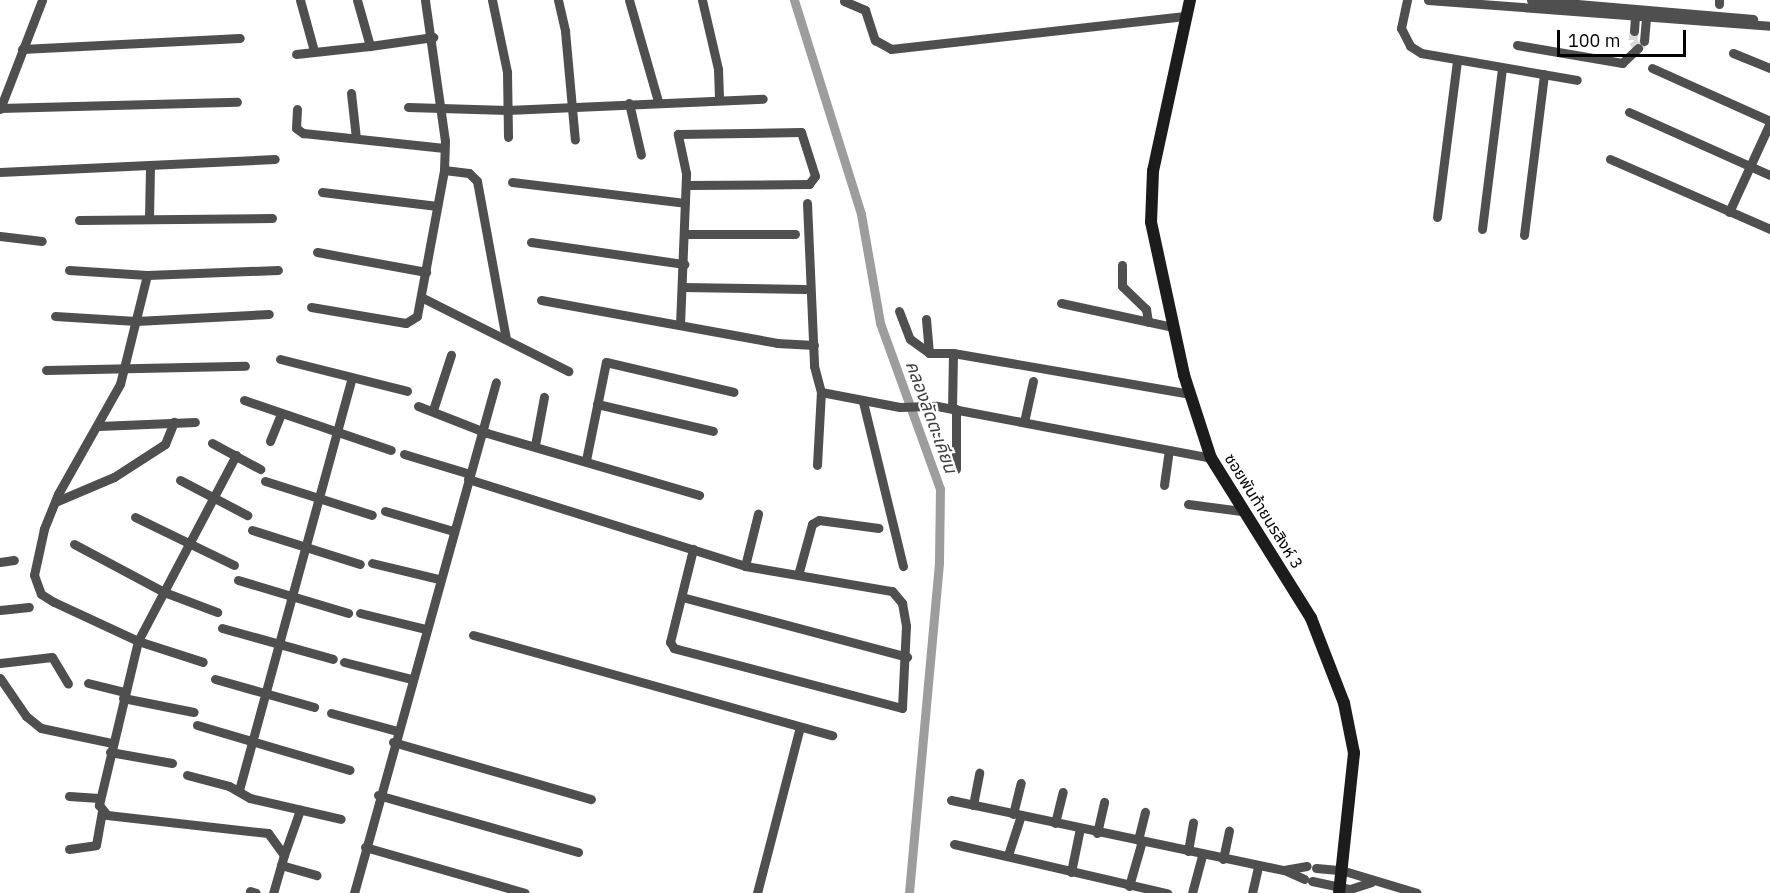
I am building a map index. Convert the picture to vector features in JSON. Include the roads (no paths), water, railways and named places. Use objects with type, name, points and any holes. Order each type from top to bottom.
[{"type":"street","points":[[42,0],[0,109],[237,102]]},
{"type":"street","points":[[300,0],[314,51]]},
{"type":"street","points":[[357,0],[370,46]]},
{"type":"street","points":[[311,307],[412,323],[426,272],[444,170],[442,106],[433,37],[425,0]]},
{"type":"street","points":[[492,0],[503,42],[508,138]]},
{"type":"street","points":[[558,0],[573,108],[575,140]]},
{"type":"street","points":[[628,0],[658,101]]},
{"type":"street","points":[[702,0],[718,69],[718,100]]},
{"type":"street","name":"ซอยพันท้ายนรสิงห์ 3","points":[[1190,0],[1149,191],[1173,327],[1190,394],[1211,458],[1242,511],[1311,618],[1341,693],[1354,753],[1339,890]]},
{"type":"street","points":[[1407,0],[1401,28],[1410,46],[1457,60],[1577,80]]},
{"type":"street","points":[[1531,0],[1770,20]]},
{"type":"street","points":[[844,1],[865,10],[875,40],[891,49],[1187,16]]},
{"type":"street","points":[[1431,1],[1646,19],[1770,26]]},
{"type":"street","points":[[1634,31],[1635,18]]},
{"type":"street","points":[[1517,45],[1622,63],[1641,44],[1646,19]]},
{"type":"street","points":[[296,54],[433,37]]},
{"type":"street","points":[[22,49],[240,38]]},
{"type":"street","points":[[1733,53],[1770,68]]},
{"type":"street","points":[[1437,217],[1457,60]]},
{"type":"street","points":[[1482,229],[1502,68]]},
{"type":"street","points":[[1652,68],[1770,122],[1730,212]]},
{"type":"street","points":[[1524,235],[1544,75]]},
{"type":"street","points":[[351,93],[356,138]]},
{"type":"street","points":[[408,107],[442,106],[507,110],[573,108],[658,101],[763,99]]},
{"type":"street","points":[[628,103],[641,155]]},
{"type":"street","points":[[297,109],[298,130],[444,148]]},
{"type":"street","points":[[1629,112],[1770,175]]},
{"type":"street","points":[[680,325],[686,185],[678,139],[681,132],[801,132],[815,176],[808,183],[686,185]]},
{"type":"street","points":[[0,172],[275,159]]},
{"type":"street","points":[[1610,159],[1770,229]]},
{"type":"street","points":[[149,219],[150,166]]},
{"type":"street","points":[[444,170],[469,173],[477,181],[506,339]]},
{"type":"street","points":[[512,182],[685,203]]},
{"type":"street","points":[[322,192],[437,206]]},
{"type":"street","points":[[807,203],[814,345],[821,392],[817,465]]},
{"type":"street","points":[[79,220],[272,218]]},
{"type":"street","points":[[684,234],[795,234]]},
{"type":"street","points":[[0,236],[42,241]]},
{"type":"street","points":[[531,242],[684,264]]},
{"type":"street","points":[[317,252],[426,272]]},
{"type":"street","points":[[1122,265],[1122,286],[1146,309],[1148,322]]},
{"type":"street","points":[[69,270],[147,275],[278,270]]},
{"type":"street","points":[[147,275],[124,372],[99,426],[55,502],[37,555],[34,575],[41,594],[138,641],[203,662]]},
{"type":"street","points":[[682,287],[805,289]]},
{"type":"street","points":[[420,297],[568,371]]},
{"type":"street","points":[[541,300],[680,325],[814,345]]},
{"type":"street","points":[[1061,303],[1173,327]]},
{"type":"street","points":[[899,311],[905,335],[929,353],[953,353],[1190,394]]},
{"type":"street","points":[[55,316],[136,321],[269,314]]},
{"type":"street","points":[[926,319],[929,353]]},
{"type":"street","points":[[953,353],[956,469]]},
{"type":"street","points":[[433,410],[451,355]]},
{"type":"street","points":[[280,358],[407,391]]},
{"type":"street","points":[[586,460],[606,362],[734,392]]},
{"type":"street","points":[[46,370],[124,372],[245,366]]},
{"type":"street","points":[[239,790],[352,378]]},
{"type":"street","points":[[1024,422],[1033,381]]},
{"type":"street","points":[[354,893],[378,795],[438,579],[496,382]]},
{"type":"street","points":[[821,392],[863,402],[900,407],[928,406],[954,409],[1211,458]]},
{"type":"street","points":[[535,445],[544,397]]},
{"type":"street","points":[[244,400],[337,435],[391,450]]},
{"type":"street","points":[[863,402],[903,566]]},
{"type":"street","points":[[597,404],[713,431]]},
{"type":"street","points":[[418,406],[482,430],[699,495]]},
{"type":"street","points":[[270,441],[281,414]]},
{"type":"street","points":[[55,502],[114,477],[165,444],[174,422]]},
{"type":"street","points":[[99,426],[195,422]]},
{"type":"street","points":[[212,443],[260,469]]},
{"type":"street","points":[[1164,484],[1169,450]]},
{"type":"street","points":[[404,454],[745,566],[898,595],[906,626],[904,704],[898,708],[674,648],[670,642],[693,549]]},
{"type":"street","points":[[69,849],[96,845],[102,812],[99,798],[138,641],[188,544],[215,500],[236,455]]},
{"type":"street","points":[[180,480],[247,515]]},
{"type":"street","points":[[265,481],[372,515]]},
{"type":"street","points":[[1188,504],[1242,511]]},
{"type":"street","points":[[385,511],[453,531]]},
{"type":"street","points":[[745,566],[758,514]]},
{"type":"street","points":[[135,517],[234,565]]},
{"type":"street","points":[[798,575],[812,524],[819,520],[878,528]]},
{"type":"street","points":[[252,530],[360,564]]},
{"type":"street","points":[[74,544],[164,592],[217,612]]},
{"type":"street","points":[[0,561],[14,560]]},
{"type":"street","points":[[372,563],[438,579]]},
{"type":"street","points":[[238,580],[348,613]]},
{"type":"street","points":[[682,597],[907,657]]},
{"type":"street","points":[[0,610],[29,608]]},
{"type":"street","points":[[360,613],[425,629]]},
{"type":"street","points":[[222,628],[333,659]]},
{"type":"street","points":[[473,635],[832,735]]},
{"type":"street","points":[[0,663],[52,657],[68,684]]},
{"type":"street","points":[[344,662],[411,679]]},
{"type":"street","points":[[0,678],[26,716],[41,728],[172,763]]},
{"type":"street","points":[[215,679],[314,707]]},
{"type":"street","points":[[88,683],[124,695],[194,712]]},
{"type":"street","points":[[332,713],[396,731]]},
{"type":"street","points":[[197,725],[350,770]]},
{"type":"street","points":[[757,893],[800,727]]},
{"type":"street","points":[[393,742],[591,799]]},
{"type":"street","points":[[973,805],[980,773]]},
{"type":"street","points":[[188,774],[239,790],[250,798],[341,819]]},
{"type":"street","points":[[1008,855],[1021,783]]},
{"type":"street","points":[[1055,824],[1063,792]]},
{"type":"street","points":[[378,795],[578,852]]},
{"type":"street","points":[[69,796],[99,798]]},
{"type":"street","points":[[951,800],[1097,833],[1284,870],[1339,890],[1371,882]]},
{"type":"street","points":[[1097,833],[1104,802]]},
{"type":"street","points":[[273,893],[300,810]]},
{"type":"street","points":[[102,812],[258,829],[276,838],[284,855]]},
{"type":"street","points":[[1129,886],[1145,812]]},
{"type":"street","points":[[1188,851],[1194,822]]},
{"type":"street","points":[[1071,872],[1080,828]]},
{"type":"street","points":[[1223,859],[1229,831]]},
{"type":"street","points":[[954,844],[1167,893]]},
{"type":"street","points":[[365,847],[525,893]]},
{"type":"street","points":[[1192,893],[1202,855]]},
{"type":"street","points":[[281,865],[317,875]]},
{"type":"street","points":[[1252,893],[1258,866]]},
{"type":"street","points":[[1284,870],[1311,867],[1341,870],[1371,882],[1417,893]]},
{"type":"waterway","name":"คลองลัดตะเคียน","points":[[794,0],[861,214],[880,323],[940,489],[939,563],[909,893]]},
{"type":"tunnel","points":[[1634,31],[1633,41],[1638,48],[1643,43]]}]
